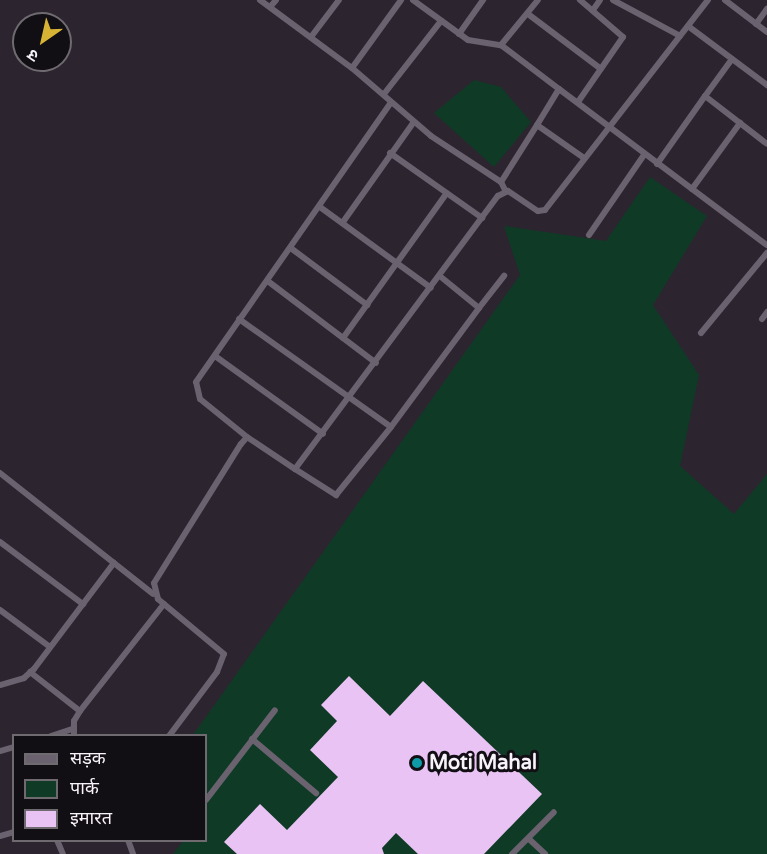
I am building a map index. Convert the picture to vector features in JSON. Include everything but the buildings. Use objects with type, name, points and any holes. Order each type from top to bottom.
[{"type":"street","points":[[260,0],[352,68],[384,94],[413,123],[501,182],[505,190],[538,211],[545,210],[708,0]]},
{"type":"street","points":[[270,7],[276,0]]},
{"type":"street","points":[[311,37],[339,0]]},
{"type":"street","points":[[352,68],[401,0]]},
{"type":"street","points":[[413,0],[459,34],[476,42],[491,40],[501,45],[644,155],[767,245]]},
{"type":"street","points":[[459,34],[483,0]]},
{"type":"street","points":[[501,45],[538,0]]},
{"type":"street","points":[[578,102],[623,37],[580,0]]},
{"type":"street","points":[[593,10],[600,0]]},
{"type":"street","points":[[613,0],[680,36]]},
{"type":"street","points":[[725,0],[767,32]]},
{"type":"street","points":[[756,24],[767,9]]},
{"type":"street","points":[[528,14],[601,69]]},
{"type":"street","points":[[384,94],[441,21]]},
{"type":"street","points":[[688,26],[767,85]]},
{"type":"street","points":[[657,164],[732,59]]},
{"type":"street","points":[[501,182],[559,89]]},
{"type":"street","points":[[705,96],[767,144]]},
{"type":"street","points":[[392,102],[269,282],[239,319],[194,390],[246,437],[336,495],[391,427],[504,276]]},
{"type":"street","points":[[343,222],[413,123]]},
{"type":"street","points":[[692,189],[740,123]]},
{"type":"street","points":[[537,125],[584,158]]},
{"type":"street","points":[[390,153],[482,218]]},
{"type":"street","points":[[589,235],[644,155]]},
{"type":"street","points":[[295,469],[351,398],[482,218],[505,190]]},
{"type":"street","points":[[343,338],[447,193]]},
{"type":"street","points":[[320,207],[431,288]]},
{"type":"street","points":[[292,249],[368,305]]},
{"type":"street","points":[[701,333],[767,253]]},
{"type":"street","points":[[441,277],[479,308]]},
{"type":"street","points":[[269,282],[376,363]]},
{"type":"street","points":[[762,319],[767,312]]},
{"type":"street","points":[[239,319],[391,427]]},
{"type":"street","points":[[214,356],[323,434]]},
{"type":"street","points":[[153,594],[154,583],[246,437]]},
{"type":"street","points":[[0,473],[220,646],[224,654],[217,672],[170,734]]},
{"type":"street","points":[[0,542],[83,604]]},
{"type":"street","points":[[0,685],[30,672],[114,563]]},
{"type":"street","points":[[73,732],[80,711],[164,604]]},
{"type":"street","points":[[0,610],[50,648]]},
{"type":"street","points":[[30,672],[80,711]]},
{"type":"street","points":[[207,799],[275,710]]},
{"type":"street","points":[[252,739],[316,793]]},
{"type":"street","points":[[512,854],[554,812]]},
{"type":"street","points":[[529,839],[545,854]]},
{"type":"green space","points":[[474,80],[501,87],[531,122],[494,167],[434,113]]},
{"type":"green space","points":[[650,177],[707,216],[653,305],[699,375],[680,466],[734,514],[767,474],[767,854],[173,854],[182,842],[207,842],[207,734],[194,734],[520,275],[504,226],[606,241]]},
{"type":"place","name":"Moti Mahal","points":[[417,763]]}]
